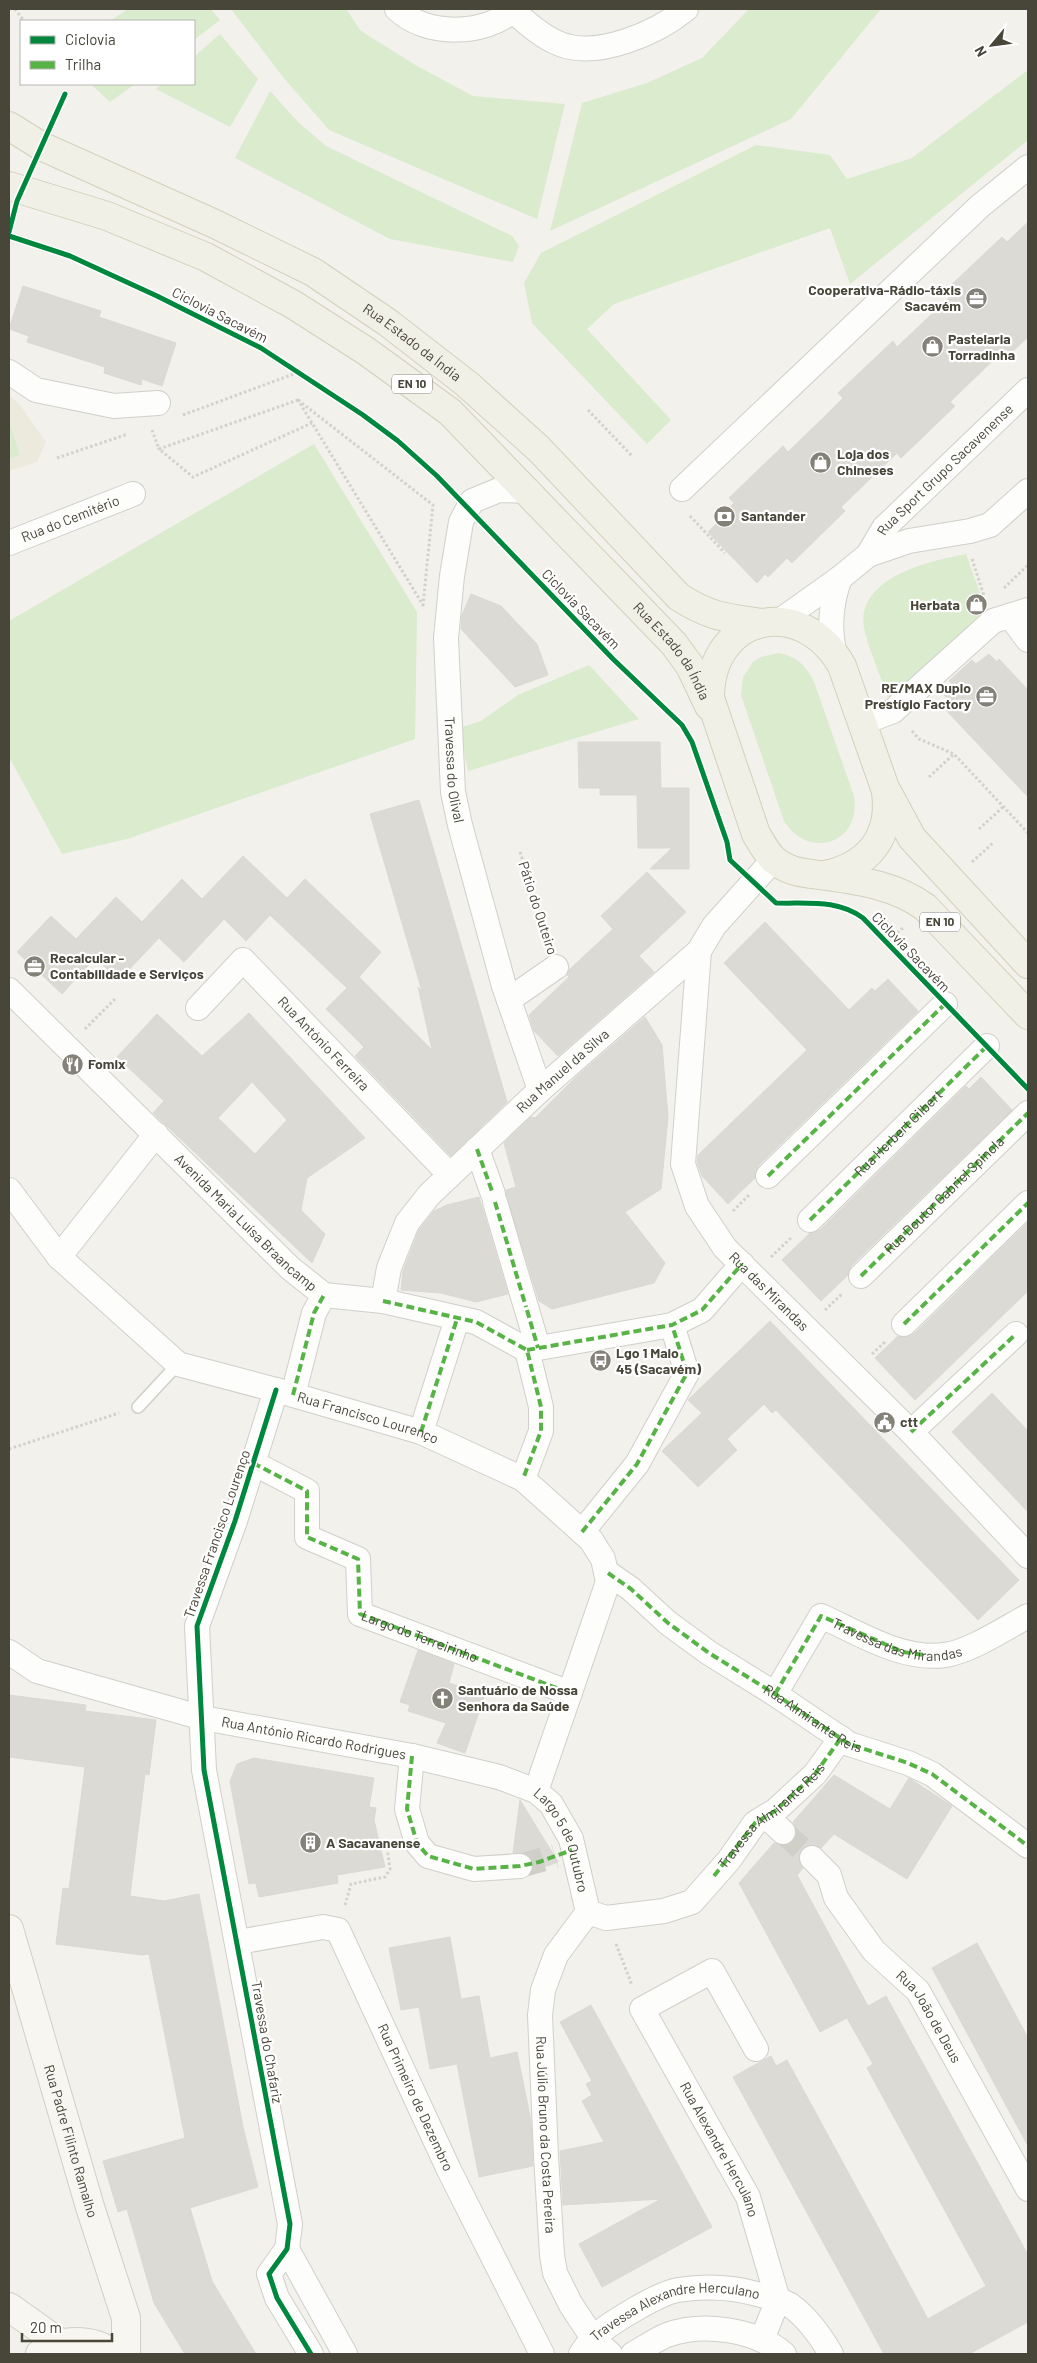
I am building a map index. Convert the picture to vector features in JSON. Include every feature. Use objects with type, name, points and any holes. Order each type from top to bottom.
[{"type":"main road","name":"Rua Estado da Índia","points":[[9,126],[41,146],[215,224],[313,272],[387,322],[467,384],[539,449],[679,597],[701,611],[723,617],[794,624],[810,630],[823,639],[834,651],[842,666],[885,788],[912,838],[1028,964]]},
{"type":"main road","name":"Rua Estado da Índia","points":[[9,186],[107,216],[206,257],[294,304],[366,351],[450,412],[529,491],[683,656],[714,715]]},
{"type":"main road","name":"Rua Estado da Índia","points":[[770,622],[746,629],[733,638],[721,651],[713,666],[710,682],[710,698],[714,715],[756,834],[774,859],[791,870],[808,875],[842,872],[857,864],[870,853],[880,838],[886,823],[888,805],[885,788]]},
{"type":"main road","name":"Rua Estado da Índia","points":[[824,875],[893,889],[918,902],[1028,1015]]},
{"type":"street","points":[[397,9],[428,26],[458,30],[486,25],[514,10],[535,30],[561,44],[588,49],[623,42],[672,20],[686,9]]},
{"type":"street","points":[[682,489],[980,206],[1028,167]]},
{"type":"street","points":[[9,372],[36,390],[114,406],[158,403]]},
{"type":"street","name":"Rua Sport Grupo Sacavenense","points":[[770,622],[840,578],[868,555],[884,528],[1028,390]]},
{"type":"street","name":"Travessa do Olival","points":[[529,491],[498,490],[472,501],[461,522],[452,576],[446,638],[453,792],[460,825],[508,997],[540,1090]]},
{"type":"street","name":"Rua Sport Grupo Sacavenense","points":[[868,555],[909,541],[964,532],[990,525],[1028,491]]},
{"type":"street","name":"Rua do Cemitério","points":[[9,543],[133,494]]},
{"type":"street","points":[[834,651],[831,638],[832,612],[835,590],[840,578]]},
{"type":"street","points":[[862,723],[893,711],[1005,613],[1028,640]]},
{"type":"street","name":"Rua Manuel da Silva","points":[[382,1301],[389,1268],[408,1224],[429,1195],[540,1090],[699,951],[714,926],[774,859]]},
{"type":"street","name":"Rua das Mirandas","points":[[699,951],[683,1164],[697,1206],[725,1248],[911,1432],[1028,1556]]},
{"type":"street","name":"Rua António Ferreira","points":[[198,1008],[243,960],[450,1175]]},
{"type":"street","name":"Pátio do Outeiro","points":[[508,997],[517,994],[556,967]]},
{"type":"street","name":"Avenida Maria Luísa Braancamp","points":[[9,990],[290,1268],[324,1295],[382,1301],[476,1322],[532,1349]]},
{"type":"street","points":[[768,1176],[945,1004]]},
{"type":"street","name":"Rua Herbert Gilbert","points":[[810,1220],[986,1046]]},
{"type":"street","name":"Rua Doutor Gabriel Spinola","points":[[861,1276],[1028,1113]]},
{"type":"street","points":[[59,1257],[156,1134]]},
{"type":"street","points":[[477,1149],[494,1198],[527,1308],[541,1408],[541,1431],[522,1478]]},
{"type":"street","points":[[9,1190],[59,1257],[178,1364]]},
{"type":"street","points":[[904,1324],[1028,1203]]},
{"type":"street","points":[[532,1349],[672,1325],[702,1310],[747,1270]]},
{"type":"street","name":"Travessa Francisco Lourenço","points":[[203,1718],[197,1626],[235,1521],[253,1462],[285,1392],[314,1314],[324,1295]]},
{"type":"street","points":[[421,1432],[457,1319]]},
{"type":"street","points":[[582,1532],[637,1464],[687,1373],[672,1325]]},
{"type":"street","points":[[911,1432],[1016,1334]]},
{"type":"street","name":"Rua Francisco Lourenço","points":[[178,1364],[285,1392],[421,1432],[522,1478],[591,1540],[603,1559],[608,1573]]},
{"type":"street","name":"Largo do Terreirinho","points":[[253,1462],[307,1491],[307,1537],[358,1559],[360,1614],[570,1693]]},
{"type":"street","name":"Largo 5 de Outubro","points":[[597,1915],[564,1853],[571,1839],[551,1804],[536,1791],[608,1582],[608,1573]]},
{"type":"street","name":"Rua Almirante Reis","points":[[608,1573],[631,1589],[668,1623],[709,1653],[775,1694],[849,1744],[908,1763],[932,1774],[1028,1846]]},
{"type":"street","name":"Travessa das Mirandas","points":[[775,1694],[821,1616],[903,1652],[945,1655],[962,1650],[1028,1616]]},
{"type":"street","name":"Rua António Ricardo Rodrigues","points":[[9,1652],[37,1671],[203,1718],[412,1756],[499,1777],[536,1791]]},
{"type":"street","name":"Travessa do Chafariz","points":[[203,1718],[204,1770],[290,2224],[287,2248],[269,2274],[277,2298],[311,2354]]},
{"type":"street","name":"Travessa Almirante Reis","points":[[597,1915],[664,1910],[692,1902],[755,1823],[766,1816],[815,1774],[841,1738]]},
{"type":"street","points":[[412,1756],[407,1809],[417,1843],[428,1856],[474,1869],[520,1866]]},
{"type":"street","points":[[766,1816],[783,1832]]},
{"type":"street","name":"Rua João de Deus","points":[[812,1858],[829,1875],[836,1898],[874,1951],[918,1991],[1028,2189]]},
{"type":"street","name":"Rua Júlio Bruno da Costa Pereira","points":[[594,2349],[562,2289],[555,2273],[552,2255],[540,2015],[543,1990],[556,1955],[597,1915]]},
{"type":"street","points":[[238,1942],[323,1927],[338,1930]]},
{"type":"street","name":"Rua Padre Filinto Ramalho","points":[[9,1929],[101,2242],[126,2318],[126,2354]]},
{"type":"street","name":"Rua Primeiro de Dezembro","points":[[338,1930],[449,2170],[542,2354]]},
{"type":"street","points":[[642,2008],[712,1971],[756,2049]]},
{"type":"street","name":"Rua Alexandre Herculano","points":[[642,2008],[748,2197],[778,2300]]},
{"type":"street","points":[[287,2248],[345,2354]]},
{"type":"street","name":"Travessa Alexandre Herculano","points":[[594,2349],[631,2312],[677,2290],[717,2287],[748,2291],[778,2300]]},
{"type":"street","points":[[784,2354],[762,2340],[778,2300],[803,2315],[818,2332],[831,2354]]},
{"type":"street","points":[[9,2308],[50,2349],[88,2343],[113,2354]]},
{"type":"street","name":"Travessa Alexandre Herculano","points":[[633,2354],[666,2335],[692,2330],[737,2331],[762,2340]]},
{"type":"lane","points":[[138,1407],[178,1364]]},
{"type":"path","points":[[15,9],[23,20]]},
{"type":"path","points":[[291,367],[306,376]]},
{"type":"path","points":[[298,400],[433,505],[424,605],[312,423],[298,400]]},
{"type":"path","points":[[159,448],[298,400]]},
{"type":"path","points":[[588,410],[633,457]]},
{"type":"path","points":[[151,427],[159,448],[193,478],[312,423]]},
{"type":"path","points":[[688,514],[726,553]]},
{"type":"path","points":[[964,532],[1005,613]]},
{"type":"path","points":[[1005,613],[1028,565]]},
{"type":"path","points":[[919,739],[954,754],[1028,833]]},
{"type":"path","points":[[929,777],[954,754]]},
{"type":"path","points":[[979,829],[1003,807]]},
{"type":"path","points":[[968,866],[993,843]]},
{"type":"path","points":[[886,943],[910,921]]},
{"type":"path","points":[[67,1047],[115,999]]},
{"type":"path","points":[[713,1230],[768,1176]]},
{"type":"path","points":[[747,1270],[810,1220]]},
{"type":"path","points":[[806,1328],[861,1276]]},
{"type":"path","points":[[852,1374],[904,1324]]},
{"type":"path","points":[[9,1448],[138,1407]]},
{"type":"path","points":[[338,1930],[351,1884],[385,1877],[390,1869],[385,1838]]},
{"type":"path","points":[[597,1915],[642,2008]]},
{"type":"shaded area","points":[[9,395],[20,405],[46,442],[37,462],[9,471]]},
{"type":"green space","points":[[128,9],[211,9],[220,20],[195,39],[195,20],[112,20]]},
{"type":"green space","points":[[231,9],[346,9],[361,31],[417,66],[473,96],[565,104],[537,219],[329,130],[283,77]]},
{"type":"green space","points":[[749,9],[881,9],[791,119],[550,231],[582,103],[647,83],[702,58]]},
{"type":"green space","points":[[220,34],[258,79],[230,127],[156,89],[161,85],[195,85],[195,56]]},
{"type":"green space","points":[[1028,70],[1028,140],[850,284],[830,228],[614,304],[587,329],[671,420],[647,444],[532,323],[524,283],[541,253],[756,145],[830,155],[847,179],[912,158]]},
{"type":"green space","points":[[92,85],[134,85],[110,102]]},
{"type":"green space","points":[[270,91],[298,122],[326,146],[512,236],[519,246],[513,262],[390,239],[235,158]]},
{"type":"green space","points":[[9,422],[20,455],[9,459]]},
{"type":"green space","points":[[314,444],[417,612],[415,739],[127,839],[62,854],[9,757],[9,621]]},
{"type":"green space","points":[[966,554],[987,613],[906,691],[888,697],[864,628],[865,610],[872,596],[883,584],[898,574],[934,561]]},
{"type":"green space","points":[[778,653],[799,661],[813,679],[854,796],[854,812],[850,825],[842,835],[831,841],[819,843],[807,841],[795,833],[784,821],[741,695],[743,677],[753,662],[761,657]]},
{"type":"green space","points":[[589,665],[639,719],[468,771],[459,728],[481,721],[518,695]]},
{"type":"building","points":[[1028,222],[1028,337],[1011,353],[1006,349],[986,367],[950,402],[955,406],[901,458],[897,453],[841,507],[845,511],[792,563],[787,558],[768,577],[765,574],[757,583],[708,532],[717,523],[715,521],[734,503],[729,498],[783,446],[788,452],[843,398],[838,393],[893,341],[897,347],[953,294],[948,288],[1002,237],[1007,242]]},
{"type":"building","points":[[23,286],[101,311],[99,317],[176,343],[162,386],[142,379],[141,385],[104,373],[105,367],[27,342],[29,336],[9,329]]},
{"type":"building","points":[[471,594],[501,606],[537,644],[548,675],[515,687],[461,629],[462,615]]},
{"type":"building","points":[[989,654],[997,662],[999,659],[1028,690],[1028,797],[942,706],[949,700],[944,695],[954,686],[949,681],[972,660],[976,664]]},
{"type":"building","points":[[578,742],[660,742],[661,788],[689,788],[689,869],[650,869],[672,848],[638,848],[637,795],[600,795],[600,788],[579,788]]},
{"type":"building","points":[[419,800],[507,1102],[451,1156],[355,1056],[364,1047],[326,1009],[347,988],[270,915],[246,941],[224,919],[184,962],[159,938],[119,980],[95,958],[62,994],[17,952],[51,916],[76,939],[116,897],[142,922],[182,879],[202,899],[243,856],[287,898],[305,879],[381,952],[359,977],[432,1050],[418,987],[422,991],[370,814]]},
{"type":"building","points":[[647,872],[686,912],[639,956],[654,972],[558,1056],[534,1031],[529,1015],[569,977],[567,975],[569,970],[613,929],[601,916]]},
{"type":"building","points":[[765,922],[849,1010],[872,988],[875,991],[888,979],[918,1011],[758,1166],[755,1178],[728,1204],[702,1176],[697,1162],[698,1155],[807,1050],[724,963]]},
{"type":"building","points":[[249,1013],[365,1138],[307,1178],[301,1210],[325,1234],[312,1263],[153,1113],[164,1101],[117,1057],[157,1014],[202,1056]],"holes":[[[252,1082],[287,1120],[255,1154],[218,1118]]]},
{"type":"building","points":[[645,1017],[662,1045],[668,1117],[661,1189],[625,1212],[665,1263],[654,1283],[552,1309],[539,1301],[506,1195],[506,1190],[516,1187],[504,1143],[531,1117],[535,1118],[577,1076]]},
{"type":"building","points":[[981,1077],[1012,1110],[851,1266],[848,1275],[821,1301],[782,1260],[810,1233],[820,1230],[966,1086],[969,1089]]},
{"type":"building","points":[[479,1197],[508,1294],[476,1302],[441,1293],[401,1290],[403,1271],[419,1230],[434,1211],[447,1205]]},
{"type":"building","points":[[1028,1222],[1028,1291],[915,1400],[875,1358],[898,1336],[907,1337],[914,1334]]},
{"type":"building","points":[[770,1321],[1019,1580],[978,1620],[776,1410],[772,1413],[764,1404],[727,1439],[737,1450],[698,1487],[662,1451],[702,1413],[688,1400]]},
{"type":"building","points":[[992,1393],[1028,1431],[1028,1512],[952,1432]]},
{"type":"building","name":"Santuário de Nossa Senhora da Saúde","points":[[418,1650],[454,1664],[449,1683],[485,1694],[465,1753],[437,1743],[446,1723],[408,1711],[410,1705],[400,1702]]},
{"type":"building","points":[[9,1695],[86,1705],[85,1711],[156,1720],[149,1775],[145,1774],[130,1896],[164,1901],[199,1894],[243,2127],[258,2187],[190,2208],[212,2281],[256,2354],[185,2354],[154,2303],[127,2209],[118,2212],[103,2161],[185,2138],[149,1954],[142,1955],[56,1944],[63,1888],[69,1889],[85,1767],[9,1757]]},
{"type":"building","name":"A Sacavanense","points":[[254,1758],[374,1778],[369,1807],[376,1808],[374,1820],[385,1867],[337,1875],[338,1883],[259,1897],[256,1883],[249,1884],[230,1781],[237,1764]]},
{"type":"building","points":[[834,1775],[890,1809],[909,1778],[952,1806],[907,1879],[834,1834],[821,1848],[809,1845],[802,1849],[799,1861],[803,1868],[797,1875],[868,2006],[886,1996],[1028,2255],[1028,2322],[969,2354],[884,2354],[733,2077],[771,2056],[776,2066],[787,2060],[928,2319],[986,2286],[867,2068],[873,2064],[847,2018],[820,2032],[739,1883],[774,1843],[786,1845],[793,1841],[796,1829],[793,1822]]},
{"type":"building","points":[[520,1800],[558,1862],[533,1871],[534,1865],[531,1858],[526,1854],[513,1853]]},
{"type":"building","points":[[450,1937],[461,1999],[479,1996],[490,2058],[517,2052],[531,2121],[533,2166],[479,2177],[457,2064],[430,2069],[419,2007],[401,2010],[389,1948]]},
{"type":"building","points":[[977,1943],[1028,2038],[1028,2146],[932,1968]]},
{"type":"building","points":[[591,2005],[712,2227],[602,2287],[579,2244],[661,2199],[563,2205],[560,2151],[604,2142],[582,2101],[592,2095],[586,2084],[592,2081],[560,2022]]},
{"type":"tunnel","points":[[783,1832],[812,1858]]},
{"type":"tunnel","points":[[520,1866],[555,1856]]},
{"type":"marked path","points":[[768,1176],[945,1004]]},
{"type":"marked path","points":[[810,1220],[987,1046]]},
{"type":"marked path","points":[[861,1276],[1028,1113]]},
{"type":"marked path","points":[[477,1149],[493,1194]]},
{"type":"marked path","points":[[495,1202],[526,1307]]},
{"type":"marked path","points":[[904,1324],[1028,1203]]},
{"type":"marked path","points":[[527,1350],[672,1325],[702,1310],[742,1264]]},
{"type":"marked path","points":[[293,1395],[314,1313],[324,1295]]},
{"type":"marked path","points":[[383,1301],[476,1322],[527,1350],[541,1407],[541,1431],[523,1479]]},
{"type":"marked path","points":[[527,1310],[538,1348]]},
{"type":"marked path","points":[[421,1432],[457,1319]]},
{"type":"marked path","points":[[582,1532],[637,1464],[687,1373],[672,1325]]},
{"type":"marked path","points":[[911,1432],[1016,1334]]},
{"type":"marked path","points":[[253,1463],[307,1491],[307,1537],[358,1559],[360,1614],[570,1693]]},
{"type":"marked path","points":[[608,1573],[631,1589],[668,1623],[709,1653],[775,1694],[849,1744],[908,1763],[932,1774],[1028,1846]]},
{"type":"marked path","points":[[775,1694],[821,1616],[903,1652],[924,1655]]},
{"type":"marked path","points":[[714,1876],[755,1823],[775,1811],[815,1774],[841,1738]]},
{"type":"marked path","points":[[412,1756],[407,1809],[417,1843],[428,1856],[474,1869],[520,1866],[539,1862],[572,1850]]},
{"type":"cycle path","points":[[9,232],[17,201],[65,94]]},
{"type":"cycle path","name":"Ciclovia Sacavém","points":[[9,236],[70,256],[157,296],[261,348],[363,415],[398,441],[437,476],[613,659],[682,725],[692,742],[727,842],[730,860],[776,903],[832,905],[853,912],[863,918],[1028,1089]]},
{"type":"cycle path","points":[[276,1390],[235,1521],[197,1626],[204,1770],[290,2224],[287,2249],[269,2274],[277,2298],[311,2354]]},
{"type":"place","name":"Cooperativa-Rádio-táxis Sacavém","points":[[977,298]]},
{"type":"place","name":"Pastelaria Torradinha","points":[[932,347]]},
{"type":"place","name":"Loja dos Chineses","points":[[821,462]]},
{"type":"place","name":"Santander","points":[[725,516]]},
{"type":"place","name":"Herbata","points":[[976,605]]},
{"type":"place","name":"RE/MAX Duplo Prestígio Factory","points":[[987,696]]},
{"type":"place","name":"Recalcular - Contabilidade e Serviços","points":[[34,966]]},
{"type":"place","name":"Fomix","points":[[72,1064]]},
{"type":"place","name":"Lgo 1 Maio 45 (Sacavém)","points":[[600,1361]]},
{"type":"place","name":"ctt","points":[[884,1422]]},
{"type":"place","name":"Santuário de Nossa Senhora da Saúde","points":[[442,1698]]},
{"type":"place","name":"A Sacavanense","points":[[310,1843]]}]
